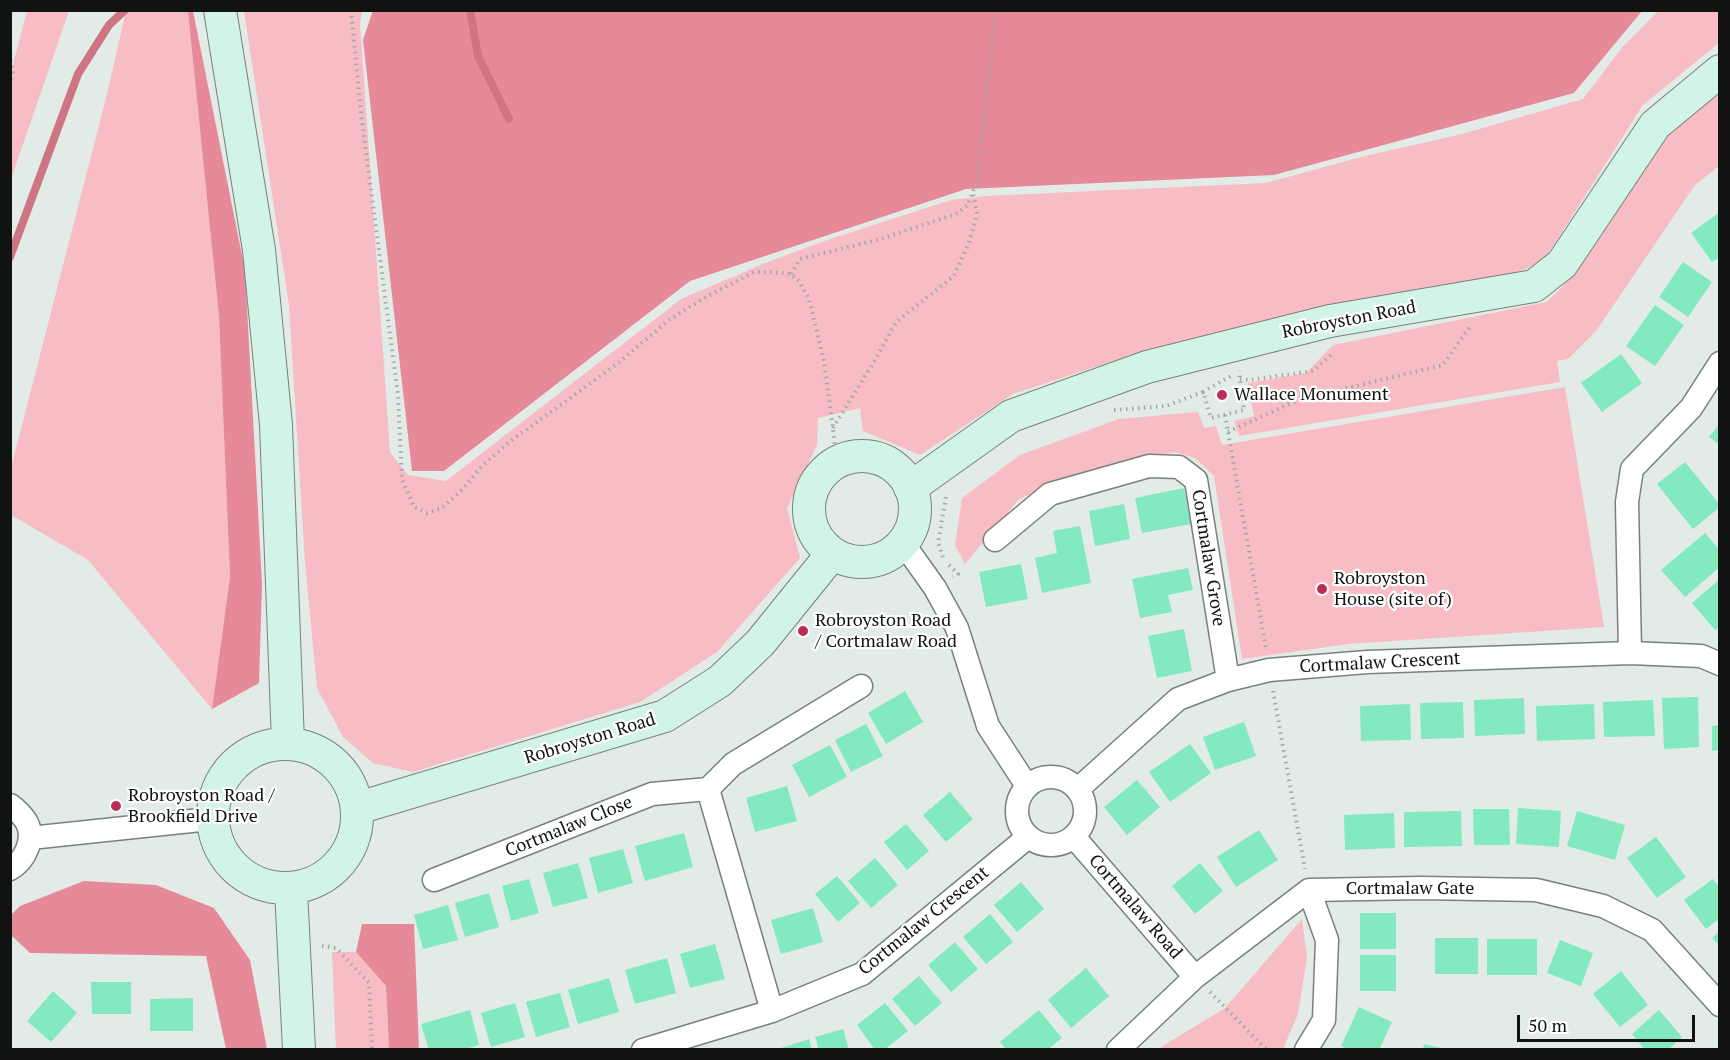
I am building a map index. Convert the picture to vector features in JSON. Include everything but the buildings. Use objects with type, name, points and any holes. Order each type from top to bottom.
[{"type":"street","points":[[220,10],[258,250],[276,425],[288,743]]},
{"type":"street","name":"Robroyston Road","points":[[910,488],[1011,416],[1147,367],[1330,321],[1534,286],[1562,264],[1655,125],[1719,71]]},
{"type":"street","points":[[1630,653],[1627,502],[1632,469],[1691,408],[1719,363]]},
{"type":"street","points":[[847,457],[878,457],[892,463],[910,488],[915,511],[912,527],[903,543],[884,559],[863,562],[832,555],[814,533],[809,517],[809,499],[813,484],[836,461],[847,457]]},
{"type":"street","name":"Cortmalaw Grove","points":[[995,540],[1050,494],[1149,466],[1179,467],[1196,480],[1228,680]]},
{"type":"street","points":[[903,543],[935,588],[957,628],[988,726],[1027,786]]},
{"type":"street","name":"Robroyston Road","points":[[358,808],[665,716],[720,681],[760,643],[832,555]]},
{"type":"street","name":"Cortmalaw Crescent","points":[[1078,789],[1178,699],[1228,680],[1269,670],[1367,662],[1630,653],[1701,656],[1719,664]]},
{"type":"street","points":[[772,1011],[708,789],[733,764],[861,686]]},
{"type":"street","points":[[288,743],[312,748],[340,768],[354,792],[358,808],[353,845],[324,879],[291,890],[255,885],[222,857],[210,819],[218,783],[251,750],[288,743]]},
{"type":"street","points":[[1047,776],[1069,781],[1078,789],[1085,808],[1084,819],[1074,837],[1056,844],[1036,842],[1028,837],[1017,817],[1020,795],[1027,786],[1036,779],[1047,776]]},
{"type":"street","name":"Cortmalaw Close","points":[[434,880],[652,794],[708,789]]},
{"type":"street","points":[[10,805],[27,823],[30,838],[24,857],[10,869]]},
{"type":"street","points":[[30,838],[210,819]]},
{"type":"street","name":"Cortmalaw Crescent","points":[[643,1050],[772,1011],[862,974],[1028,837]]},
{"type":"street","name":"Cortmalaw Road","points":[[1074,837],[1196,976]]},
{"type":"street","name":"Cortmalaw Gate","points":[[1309,890],[1421,888],[1536,890],[1603,906],[1652,930],[1719,1005]]},
{"type":"street","points":[[291,890],[299,1050]]},
{"type":"street","points":[[1118,1050],[1196,976],[1309,890],[1327,940],[1324,1020],[1306,1050]]},
{"type":"path","points":[[351,10],[361,113],[398,395],[402,480],[414,507],[427,513],[442,508],[507,443],[617,364],[670,319],[754,272],[791,274],[799,281],[809,300],[824,361],[836,461]]},
{"type":"path","points":[[791,274],[800,259],[876,240],[956,214],[968,205],[978,177],[997,10]]},
{"type":"path","points":[[10,54],[13,74],[10,80]]},
{"type":"path","points":[[833,428],[896,322],[954,276],[969,243],[977,214],[973,192]]},
{"type":"path","points":[[1203,392],[1211,418],[1244,411],[1236,344]]},
{"type":"path","points":[[1240,380],[1313,371],[1332,354]]},
{"type":"path","points":[[1112,411],[1166,406],[1203,392],[1237,372],[1240,380]]},
{"type":"path","points":[[935,588],[958,574],[943,558],[938,543],[947,490]]},
{"type":"path","points":[[294,944],[336,948],[369,983],[372,1050]]},
{"type":"path","points":[[1196,976],[1267,1050]]},
{"type":"shaded area","points":[[373,10],[1642,11],[1574,93],[1274,175],[966,189],[690,281],[444,471],[412,471],[363,40]]},
{"type":"shaded area","points":[[27,11],[69,11],[11,179],[11,72]]},
{"type":"shaded area","points":[[126,11],[188,11],[219,317],[230,577],[212,709],[88,560],[11,515],[11,468],[107,94]]},
{"type":"shaded area","points":[[188,11],[193,11],[245,270],[262,584],[259,683],[212,709],[230,577],[219,317]]},
{"type":"shaded area","points":[[244,11],[362,11],[360,24],[390,452],[408,475],[446,481],[681,299],[765,263],[830,239],[951,200],[986,196],[1266,183],[1361,157],[1462,134],[1583,99],[1621,49],[1658,11],[1719,11],[1720,42],[1643,105],[1544,260],[1510,276],[1411,291],[1131,355],[1013,394],[920,455],[863,431],[860,408],[818,418],[817,445],[787,508],[800,558],[717,652],[640,702],[413,772],[373,763],[343,737],[317,688],[305,562],[289,305]]},
{"type":"shaded area","points":[[1719,91],[1719,166],[1695,185],[1596,331],[1568,359],[1557,361],[1560,382],[1239,436],[1234,421],[1254,416],[1248,383],[1306,373],[1333,345],[1547,302],[1565,284],[1654,148]]},
{"type":"shaded area","points":[[1565,387],[1604,627],[1348,644],[1242,659],[1214,476],[1195,458],[1174,452],[1088,470],[1019,499],[965,564],[955,545],[962,498],[1020,455],[1119,419],[1198,412],[1204,428],[1216,426],[1222,445]]},
{"type":"shaded area","points":[[84,881],[156,885],[214,908],[250,960],[267,1049],[226,1049],[206,956],[30,953],[11,935],[11,915],[20,906]]},
{"type":"shaded area","points":[[1302,919],[1307,958],[1298,1014],[1283,1049],[1158,1049],[1225,1008]]},
{"type":"shaded area","points":[[362,924],[414,924],[419,1049],[389,1049],[386,986],[356,952]]},
{"type":"shaded area","points":[[332,952],[356,952],[386,986],[389,1049],[336,1049]]},
{"type":"waterway","points":[[10,257],[78,74],[109,25],[125,10]]},
{"type":"waterway","points":[[470,10],[478,56],[509,119]]},
{"type":"place","name":"Wallace Monument","points":[[1222,395]]},
{"type":"place","name":"Robroyston House (site of)","points":[[1322,589]]},
{"type":"place","name":"Robroyston Road / Cortmalaw Road","points":[[803,631]]},
{"type":"place","name":"Robroyston Road / Brookfield Drive","points":[[116,806]]}]
